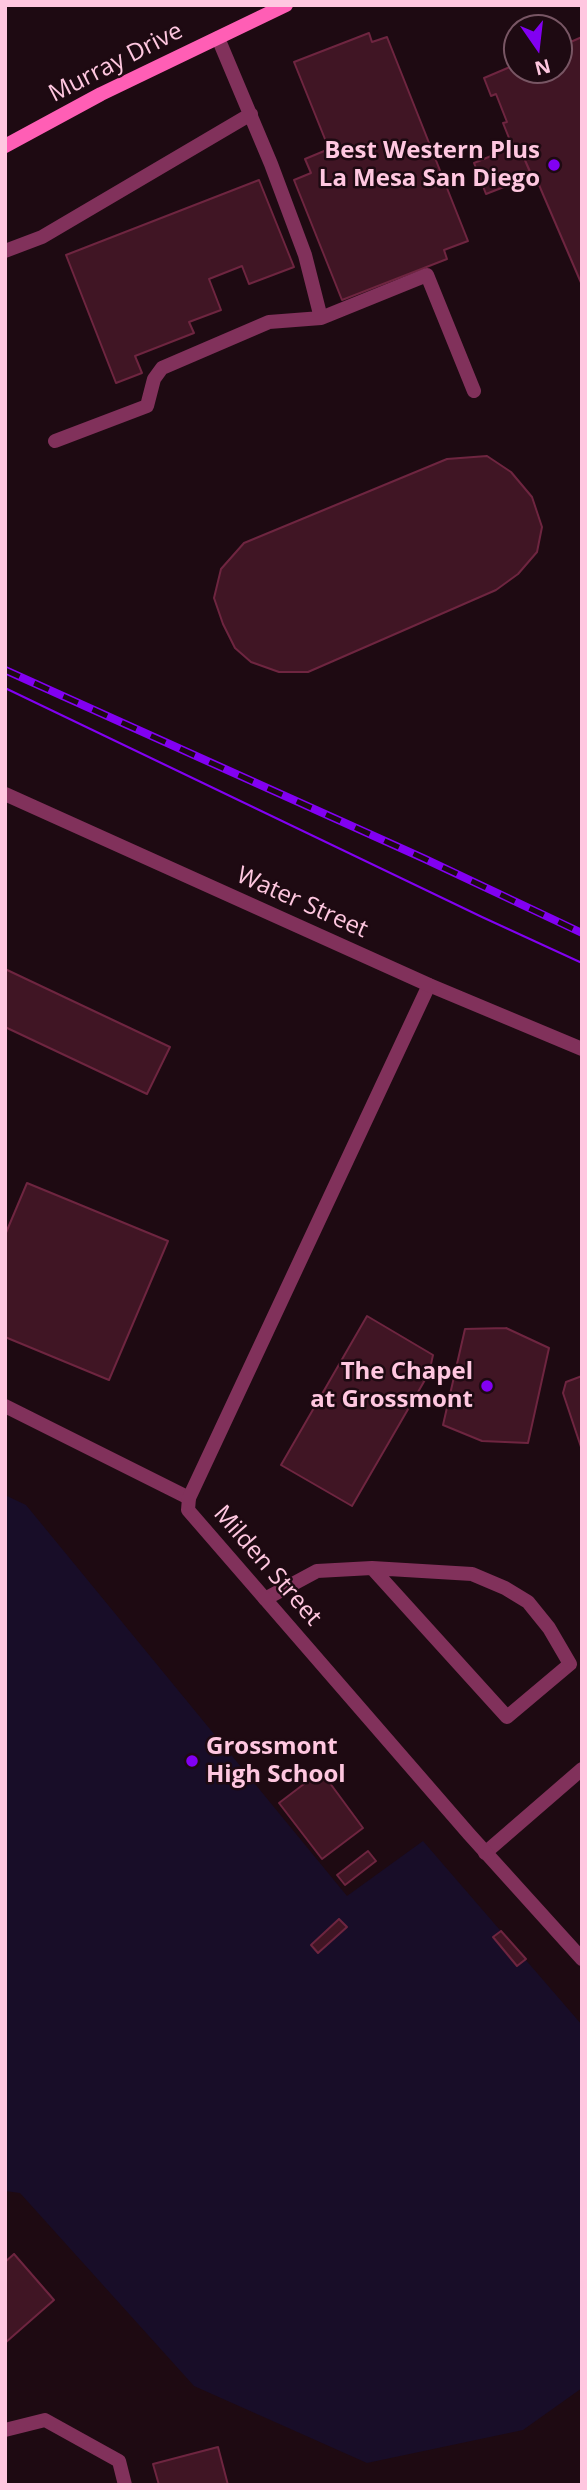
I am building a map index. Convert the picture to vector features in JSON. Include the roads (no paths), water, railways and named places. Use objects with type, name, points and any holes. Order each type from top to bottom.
[{"type":"main road","name":"Murray Drive","points":[[5,146],[101,94],[286,5]]},
{"type":"street","points":[[218,38],[271,163],[305,256],[321,318]]},
{"type":"street","points":[[5,251],[42,237],[251,114]]},
{"type":"street","points":[[55,441],[147,406],[155,379],[162,368],[269,322],[321,318],[427,275],[474,391]]},
{"type":"street","name":"Water Street","points":[[5,793],[429,985],[582,1049]]},
{"type":"street","name":"Milden Street","points":[[429,985],[189,1498],[188,1510],[485,1853],[582,1959]]},
{"type":"street","points":[[5,1406],[189,1498]]},
{"type":"street","points":[[265,1599],[317,1571],[372,1568],[472,1574],[505,1588],[528,1602],[576,1663],[507,1717],[372,1568]]},
{"type":"street","points":[[485,1853],[582,1769]]},
{"type":"street","points":[[5,2430],[45,2420],[119,2461],[125,2485]]},
{"type":"tram line","points":[[5,688],[582,963]]},
{"type":"railway","points":[[5,670],[425,859],[582,933]]},
{"type":"place","name":"Best Western Plus La Mesa San Diego","points":[[554,165]]},
{"type":"place","name":"The Chapel at Grossmont","points":[[487,1386]]},
{"type":"place","name":"Grossmont High School","points":[[192,1761]]}]
